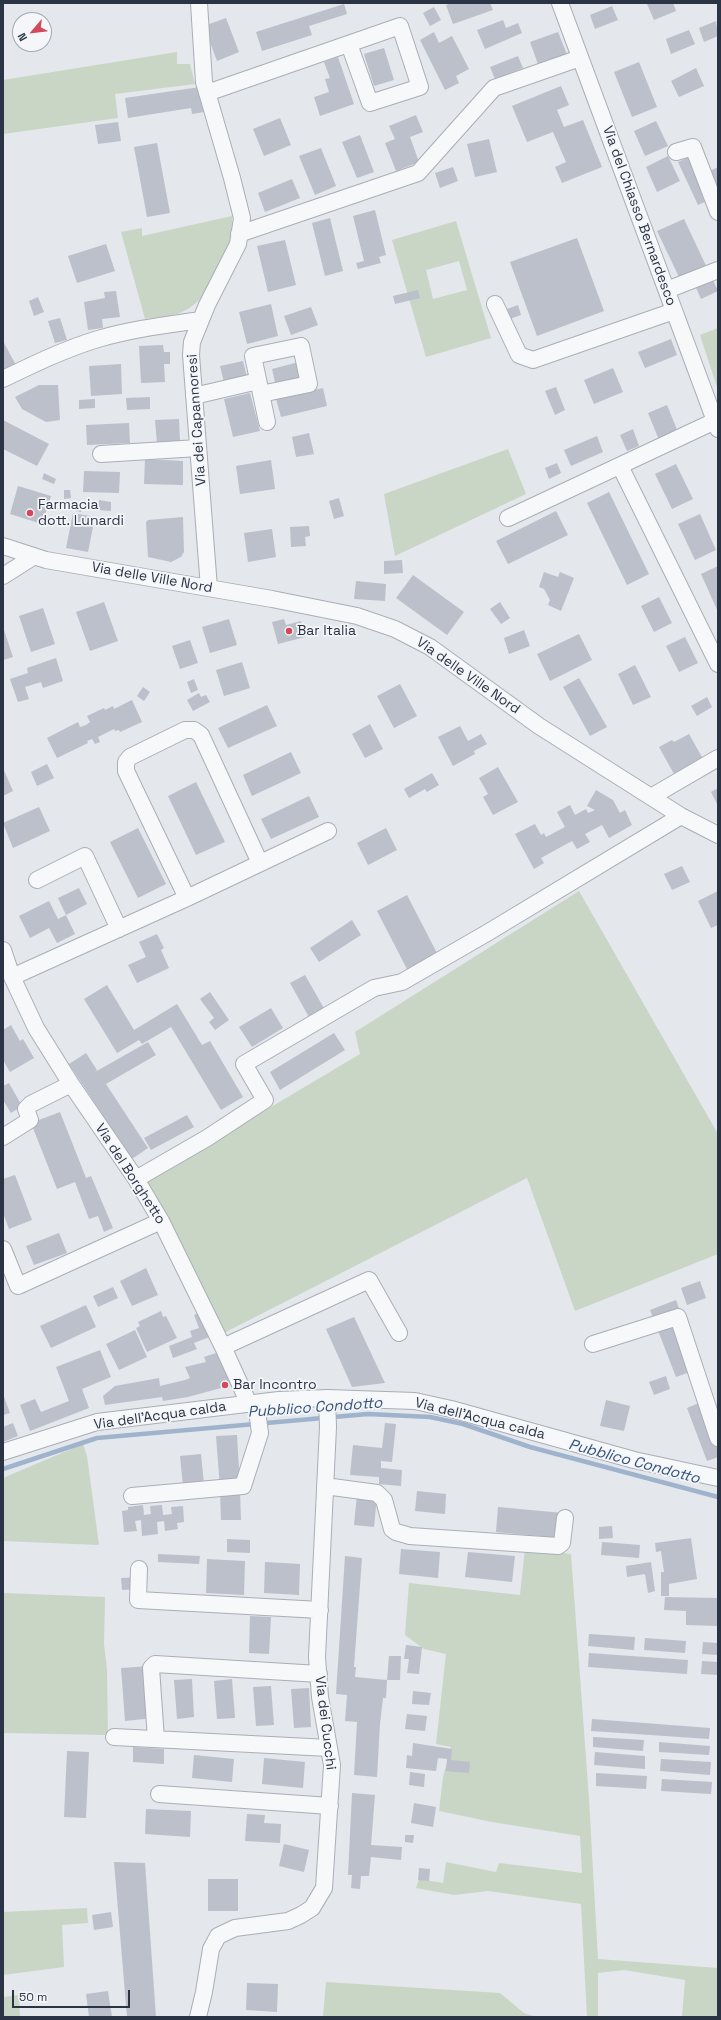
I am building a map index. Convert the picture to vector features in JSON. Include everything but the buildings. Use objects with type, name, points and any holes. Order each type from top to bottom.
[{"type":"street","name":"Via dei Capannoresi","points":[[199,3],[202,74],[242,218],[238,244],[200,320],[192,342],[194,396],[209,588]]},
{"type":"street","name":"Via del Chiasso Bernardesco","points":[[560,3],[717,425]]},
{"type":"street","points":[[207,93],[400,26],[420,87],[370,103],[349,44]]},
{"type":"street","points":[[239,234],[418,173],[494,88],[580,58]]},
{"type":"street","points":[[676,152],[693,147],[718,212]]},
{"type":"street","points":[[667,290],[718,270]]},
{"type":"street","points":[[495,304],[518,355],[533,360],[674,311]]},
{"type":"street","points":[[3,380],[48,357],[98,339],[142,328],[200,320]]},
{"type":"street","points":[[194,396],[260,387],[267,422]]},
{"type":"street","points":[[508,518],[620,466],[717,425]]},
{"type":"street","points":[[101,454],[198,448]]},
{"type":"street","points":[[620,466],[718,664]]},
{"type":"street","name":"Via delle Ville Nord","points":[[3,546],[33,556],[357,616],[395,629],[430,647],[539,726],[681,816],[718,835]]},
{"type":"street","points":[[3,576],[33,556]]},
{"type":"street","points":[[188,898],[126,771],[126,762],[130,758],[185,730],[194,730],[201,735],[260,863]]},
{"type":"street","points":[[651,797],[718,758]]},
{"type":"street","points":[[136,1179],[207,1138],[265,1100],[244,1064],[374,988],[402,982],[487,933],[681,816]]},
{"type":"street","points":[[12,977],[188,898],[328,831]]},
{"type":"street","points":[[37,880],[85,856],[118,929]]},
{"type":"street","name":"Via del Borghetto","points":[[3,950],[12,977],[36,1028],[71,1084],[136,1179],[161,1222],[256,1412]]},
{"type":"street","points":[[3,1137],[30,1120],[26,1109],[31,1104],[71,1084]]},
{"type":"street","points":[[3,1249],[18,1286],[161,1222]]},
{"type":"street","points":[[224,1346],[369,1280],[399,1333]]},
{"type":"street","points":[[593,1344],[678,1318],[718,1438]]},
{"type":"street","name":"Via dell'Acqua calda","points":[[3,1452],[97,1422],[256,1412],[327,1398],[415,1401],[451,1409],[634,1460],[718,1478]]},
{"type":"street","name":"Via dei Cucchi","points":[[198,2017],[204,1992],[211,1948],[218,1936],[235,1928],[288,1921],[312,1908],[324,1888],[327,1865],[332,1765],[320,1698],[317,1657],[328,1427],[327,1398]]},
{"type":"street","points":[[132,1496],[243,1486],[260,1433],[256,1412]]},
{"type":"street","points":[[325,1486],[377,1493],[384,1500],[392,1529],[396,1532],[410,1536],[558,1546],[562,1543],[565,1518]]},
{"type":"street","points":[[139,1569],[138,1600],[320,1610]]},
{"type":"street","points":[[156,1739],[151,1668],[155,1664],[319,1674]]},
{"type":"street","points":[[114,1737],[329,1748]]},
{"type":"street","points":[[159,1794],[330,1806]]},
{"type":"green space","points":[[177,52],[177,64],[190,64],[195,84],[115,94],[118,118],[3,134],[3,80]]},
{"type":"green space","points":[[232,216],[230,243],[220,271],[204,296],[178,314],[145,319],[121,232],[142,228],[142,236]]},
{"type":"green space","points":[[456,221],[491,338],[426,357],[392,240]],"holes":[[[459,261],[467,290],[433,299],[426,270]]]},
{"type":"green space","points":[[718,328],[718,390],[700,335]]},
{"type":"green space","points":[[508,449],[526,494],[395,556],[384,494]]},
{"type":"green space","points":[[579,891],[718,1134],[718,1254],[575,1311],[527,1178],[224,1333],[145,1182],[360,1054],[355,1032]]},
{"type":"green space","points":[[83,1444],[87,1456],[99,1545],[3,1541],[3,1478]]},
{"type":"green space","points":[[525,1548],[571,1554],[589,1799],[598,1959],[718,1968],[718,2017],[682,2017],[685,1980],[624,1970],[598,1973],[598,2017],[587,2017],[581,1904],[488,1891],[454,1895],[416,1888],[419,1879],[443,1883],[446,1862],[496,1872],[499,1863],[582,1873],[580,1836],[492,1822],[439,1811],[443,1777],[451,1747],[436,1744],[446,1654],[424,1649],[405,1635],[409,1583],[520,1595]]},
{"type":"green space","points":[[3,1593],[105,1597],[104,1644],[107,1670],[108,1735],[3,1733]]},
{"type":"green space","points":[[87,1908],[88,1923],[62,1925],[64,1967],[3,1975],[3,1912]]},
{"type":"green space","points":[[326,1982],[500,1993],[524,2013],[537,2017],[323,2017]]},
{"type":"green space","points":[[19,1995],[20,2017],[3,2017],[3,1997]]},
{"type":"waterway","name":"Pubblico Condotto","points":[[3,1469],[97,1438],[368,1414],[430,1417],[463,1424],[530,1447],[718,1497]]},
{"type":"place","name":"Farmacia dott. Lunardi","points":[[30,513]]},
{"type":"place","name":"Bar Italia","points":[[289,631]]},
{"type":"place","name":"Bar Incontro","points":[[225,1385]]}]
